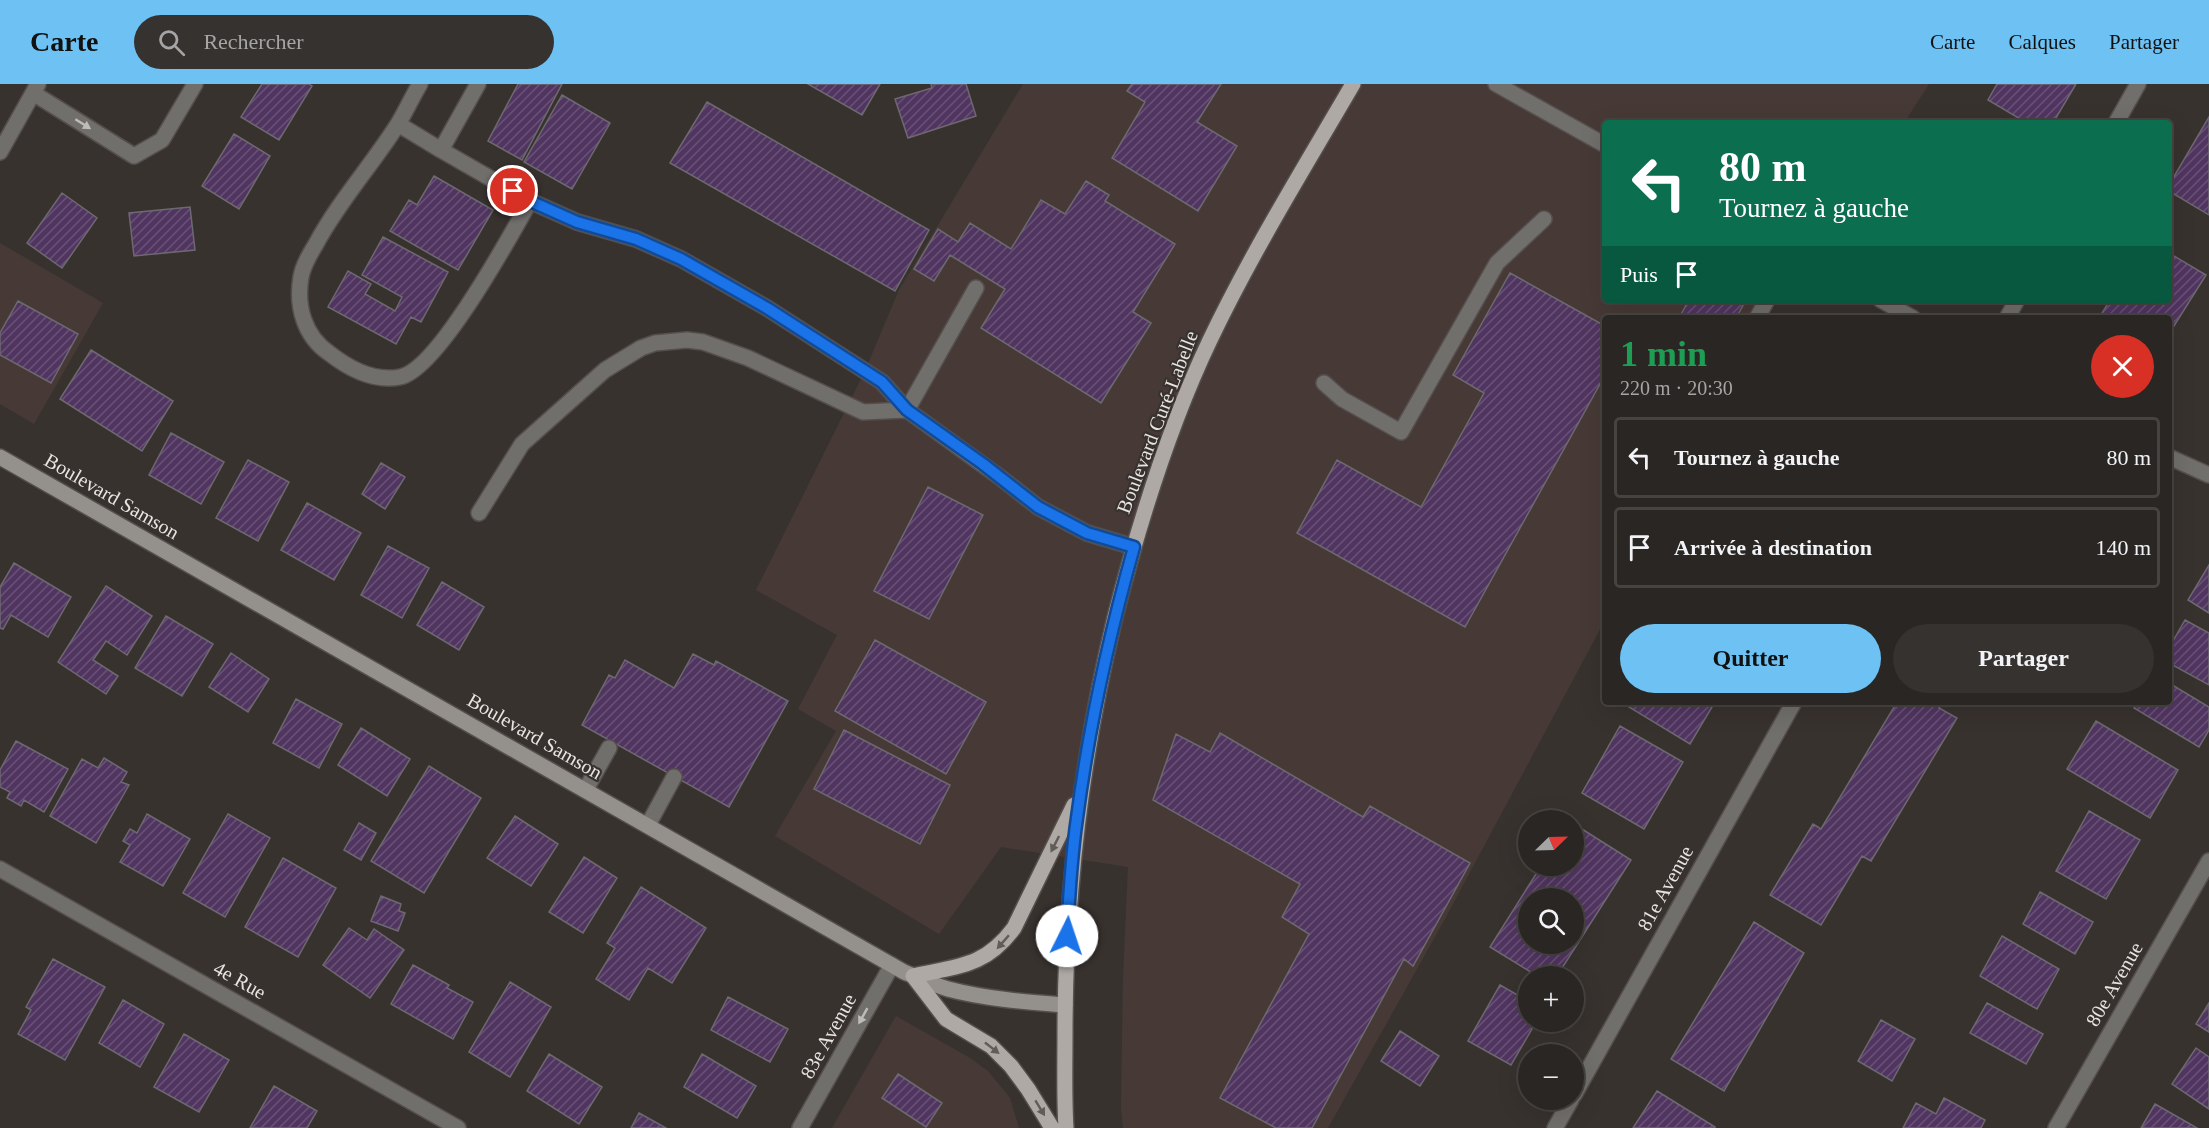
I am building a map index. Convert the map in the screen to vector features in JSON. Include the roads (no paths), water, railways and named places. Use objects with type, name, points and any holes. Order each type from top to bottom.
[{"type":"main road","name":"Boulevard Curé-Labelle","points":[[1066,1128],[1065,1005],[1070,881],[1081,792],[1099,688],[1134,547],[1161,460],[1210,341],[1252,260],[1353,84]]},
{"type":"main road","points":[[1052,1128],[1011,1066],[991,1046],[945,1019],[913,976],[978,961],[988,956],[1004,942],[1014,928],[1081,792]]},
{"type":"street","points":[[0,152],[36,88],[134,156],[162,140],[195,84]]},
{"type":"street","points":[[420,84],[398,124],[326,224],[307,260],[302,275],[300,302],[308,329],[314,340],[328,353],[354,369],[369,375],[385,378],[401,377],[411,373],[426,362],[446,335],[502,251],[530,201]]},
{"type":"street","points":[[441,150],[478,84]]},
{"type":"street","points":[[1496,84],[1602,143]]},
{"type":"street","points":[[2118,120],[2138,84]]},
{"type":"street","points":[[398,124],[530,201],[577,222],[636,239],[681,259],[767,308],[882,382],[907,410],[983,464],[1038,507],[1087,533],[1134,547]]},
{"type":"street","points":[[1324,383],[1342,399],[1401,432],[1497,263],[1544,219]]},
{"type":"street","points":[[907,410],[976,288]]},
{"type":"street","points":[[1886,303],[1908,315]]},
{"type":"street","points":[[479,513],[522,444],[605,370],[641,348],[655,343],[687,340],[703,342],[748,358],[862,412],[907,410]]},
{"type":"street","name":"Boulevard Samson","points":[[0,457],[913,976],[968,994],[1065,1005]]},
{"type":"street","points":[[2172,458],[2209,475]]},
{"type":"street","name":"81e Avenue","points":[[1584,1077],[1792,705]]},
{"type":"street","points":[[586,789],[609,748]]},
{"type":"street","points":[[648,825],[674,777]]},
{"type":"street","name":"80e Avenue","points":[[2056,1128],[2209,861]]},
{"type":"street","name":"4e Rue","points":[[0,869],[458,1128]]},
{"type":"street","name":"83e Avenue","points":[[800,1128],[892,965]]},
{"type":"street","points":[[1555,1128],[1565,1110]]}]
